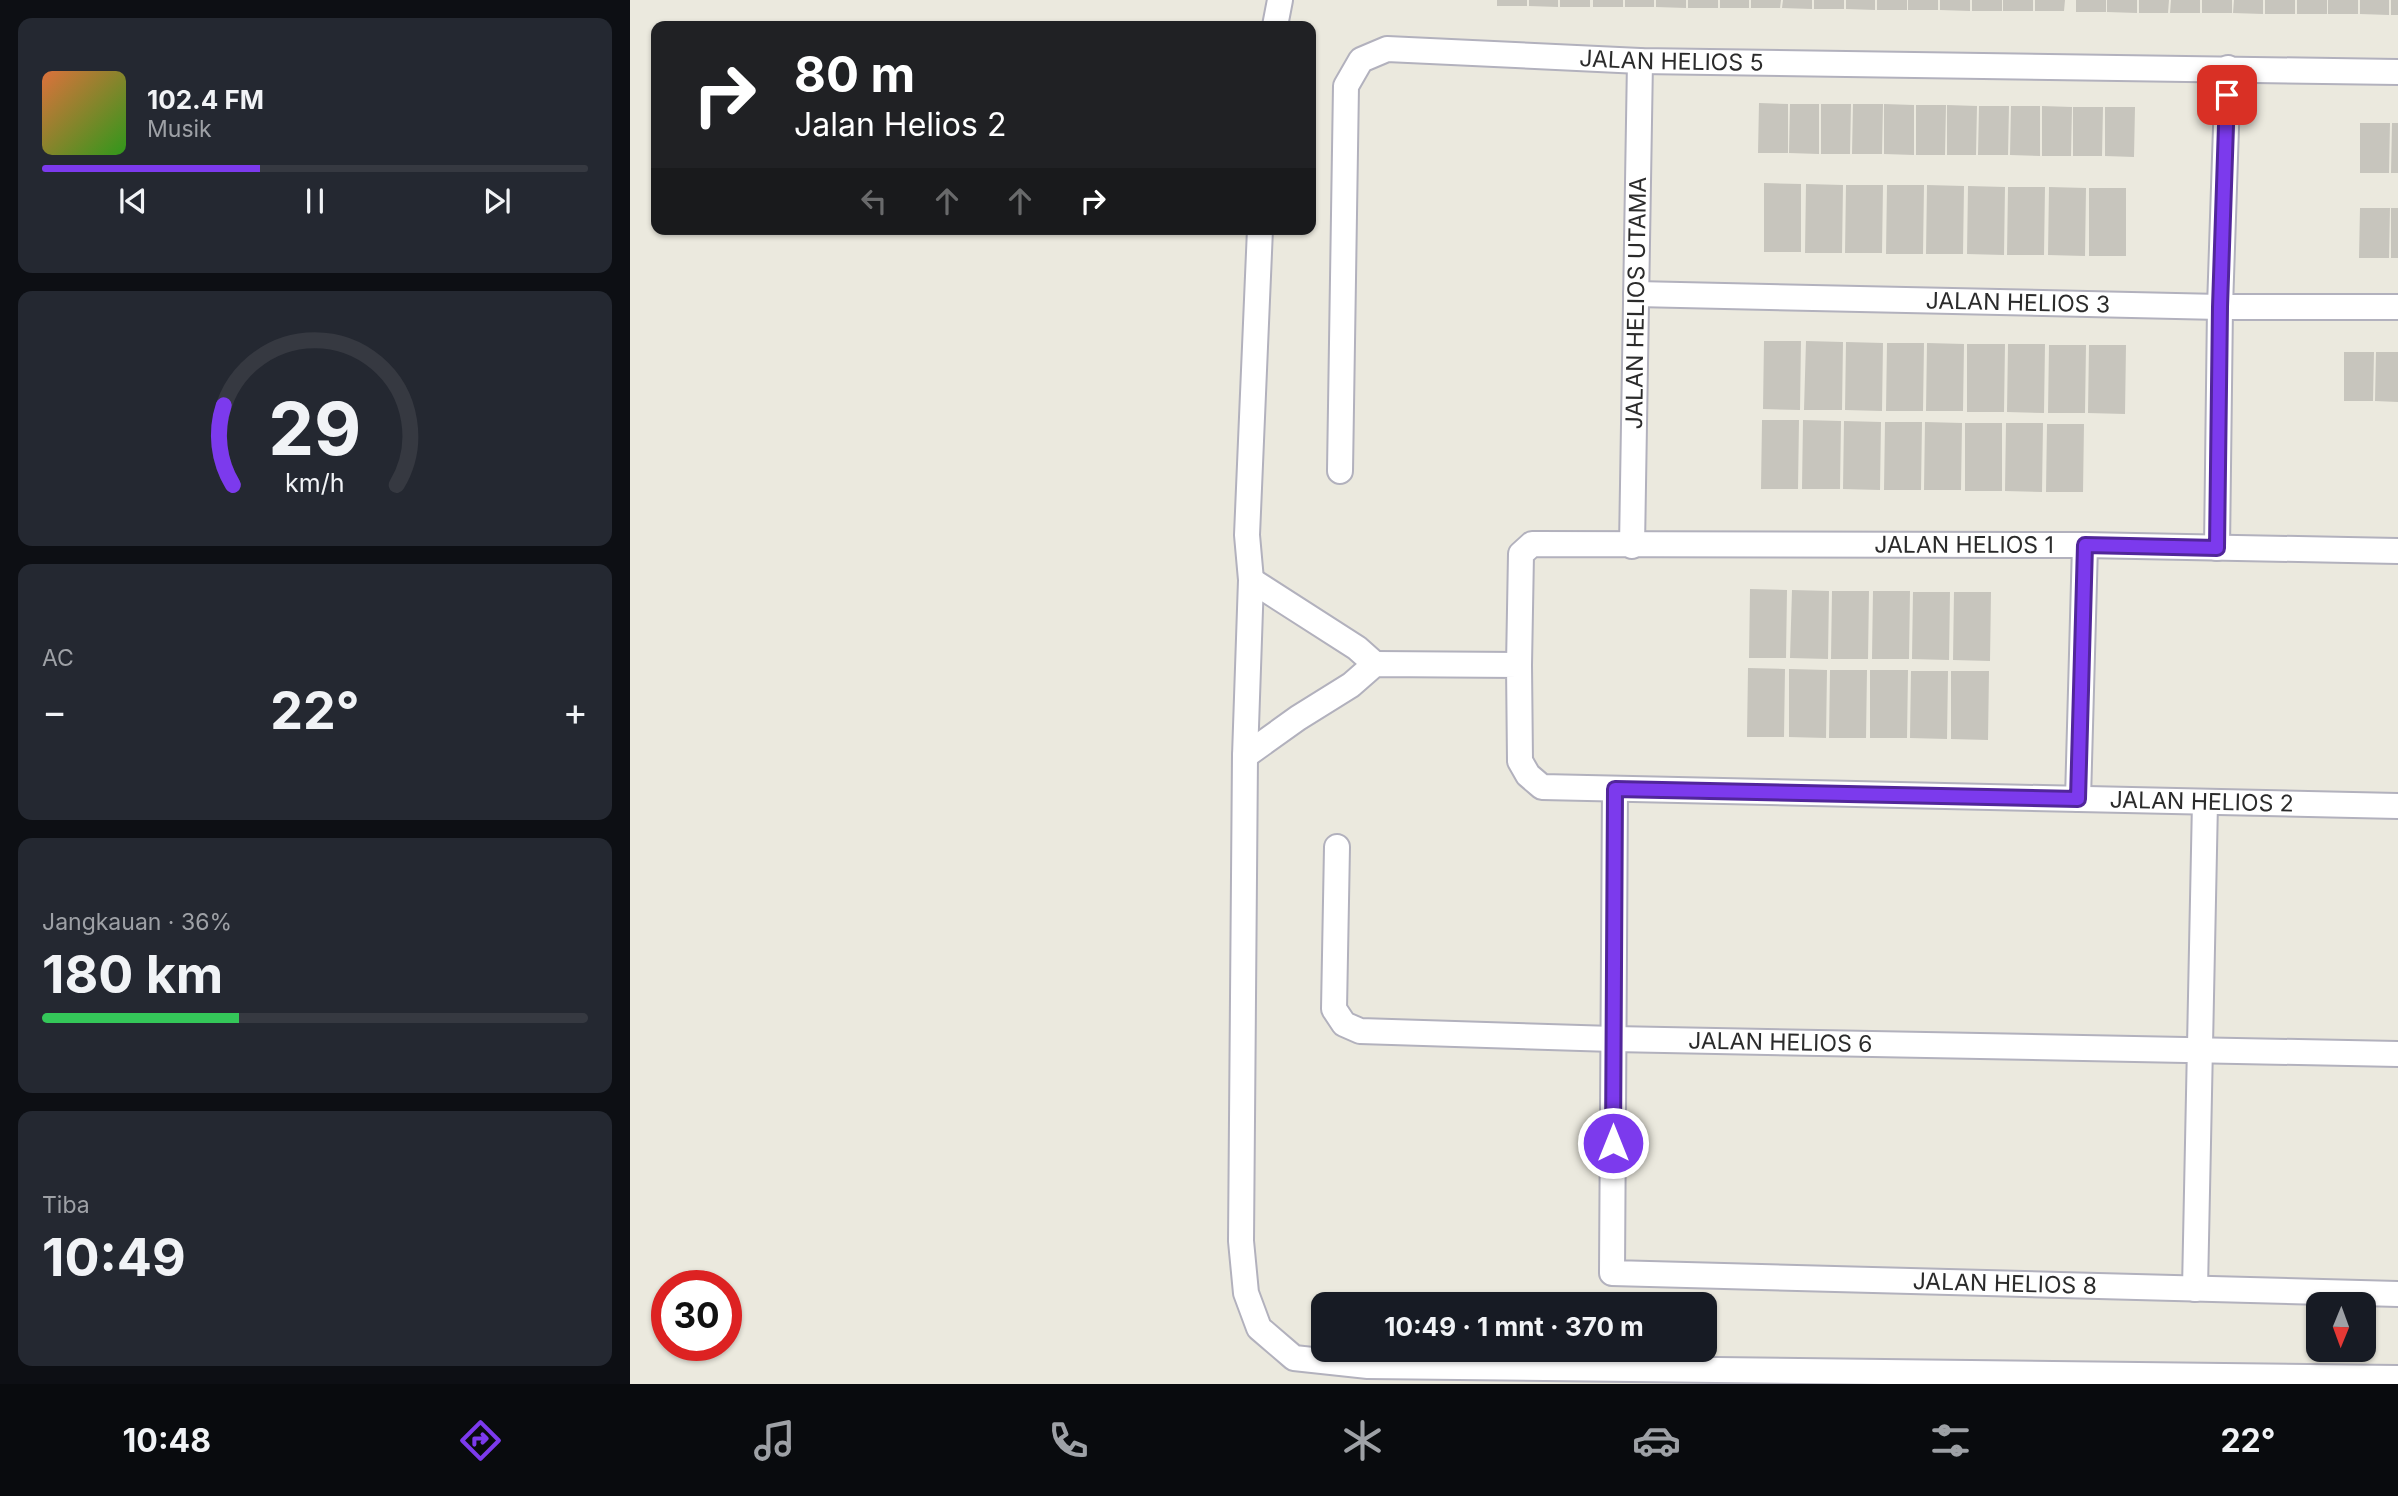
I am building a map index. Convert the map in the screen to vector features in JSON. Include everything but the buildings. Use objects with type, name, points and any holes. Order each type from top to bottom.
[{"type":"street","points":[[1276,21],[1280,0]]},
{"type":"street","name":"JALAN HELIOS 5","points":[[1340,471],[1346,86],[1361,60],[1387,49],[1640,61],[2398,72]]},
{"type":"street","name":"JALAN HELIOS UTAMA","points":[[1632,546],[1640,61]]},
{"type":"street","points":[[2217,548],[2220,307],[2228,68]]},
{"type":"street","points":[[1260,235],[1247,535],[1251,580],[1245,756],[1241,1241],[1246,1293],[1259,1328],[1294,1358],[1368,1366],[2008,1379],[2398,1378]]},
{"type":"street","name":"JALAN HELIOS 3","points":[[1636,294],[2220,307],[2398,307]]},
{"type":"street","name":"JALAN HELIOS 1","points":[[1519,665],[1520,562],[1521,554],[1532,544],[2085,545],[2398,551]]},
{"type":"street","points":[[2078,799],[2085,545]]},
{"type":"street","points":[[1251,580],[1357,648],[1375,664],[1519,665]]},
{"type":"street","points":[[1245,756],[1351,685],[1375,664]]},
{"type":"street","name":"JALAN HELIOS 2","points":[[1519,665],[1520,761],[1528,775],[1542,787],[2398,806]]},
{"type":"street","points":[[1613,1039],[1615,789]]},
{"type":"street","points":[[2195,1289],[2205,802]]},
{"type":"street","name":"JALAN HELIOS 6","points":[[1337,846],[1334,1009],[1344,1024],[1360,1031],[1613,1039],[2398,1054]]},
{"type":"street","name":"JALAN HELIOS 8","points":[[1613,1039],[1612,1273],[2398,1294]]},
{"type":"route","points":[[1613,1143],[1615,789],[2078,799],[2085,545],[2217,548],[2220,307],[2227,95]]}]
